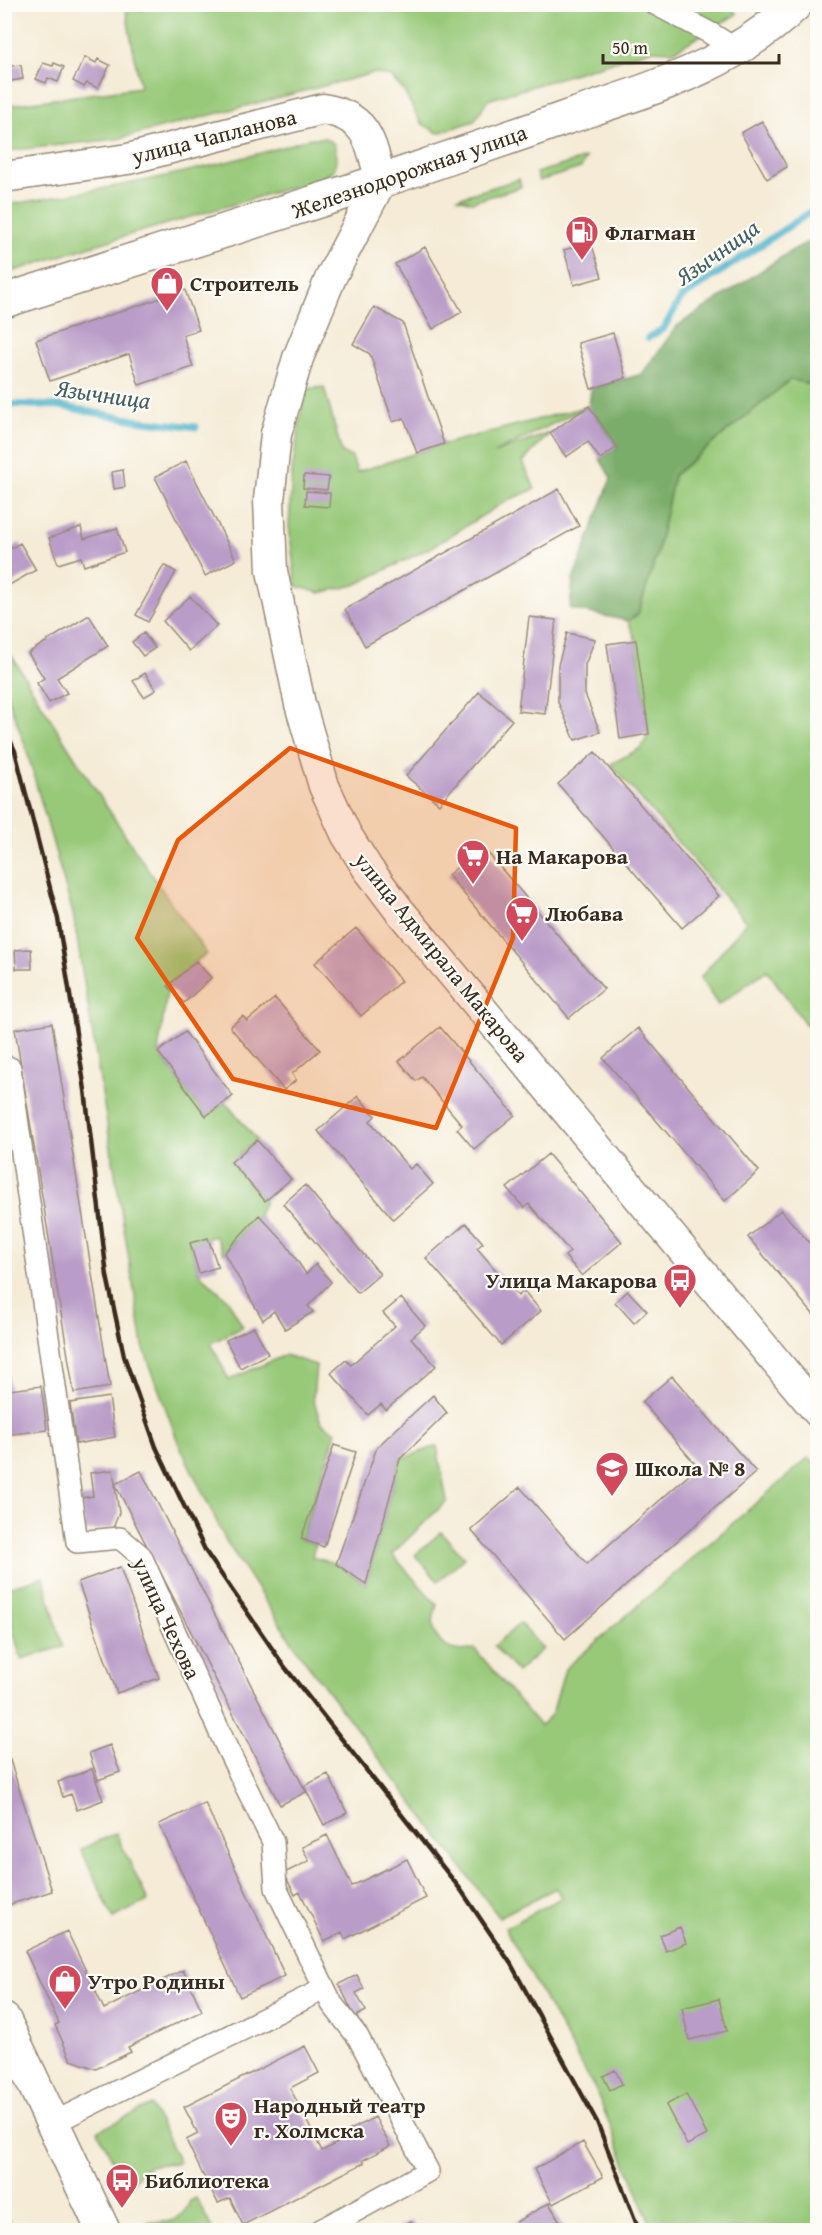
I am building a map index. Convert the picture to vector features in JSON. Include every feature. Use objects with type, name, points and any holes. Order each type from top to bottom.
[{"type":"main road","name":"Железнодорожная улица","points":[[4,301],[381,181],[687,74],[736,50],[774,25],[796,4]]},
{"type":"main road","name":"улица Чапланова","points":[[4,177],[128,159],[323,109],[342,112],[358,123],[371,144],[381,181]]},
{"type":"main road","name":"улица Адмирала Макарова","points":[[381,181],[331,276],[298,358],[276,434],[269,500],[272,571],[300,704],[324,786],[346,834],[368,869],[399,910],[818,1412]]},
{"type":"main road","points":[[4,2020],[103,2230]]},
{"type":"street","points":[[656,4],[736,50]]},
{"type":"street","name":"улица Чехова","points":[[7,1067],[77,1542],[120,1538],[141,1556],[226,1746],[273,1842],[276,1888],[332,2004],[358,2037],[428,2171],[321,2230]]},
{"type":"street","points":[[53,2123],[324,1989]]},
{"type":"highlighted area","points":[[290,748],[516,828],[513,938],[436,1128],[233,1079],[137,938],[178,840]]},
{"type":"green space","points":[[729,4],[737,14],[674,51],[651,50],[488,100],[474,121],[438,133],[421,123],[403,90],[391,77],[374,73],[118,139],[5,151],[4,106],[140,87],[125,5]]},
{"type":"green space","points":[[311,138],[325,138],[334,144],[337,157],[334,170],[320,179],[88,247],[5,274],[5,205],[159,178],[236,160]]},
{"type":"green space","points":[[586,158],[581,168],[539,181],[536,173]]},
{"type":"green space","points":[[519,179],[521,187],[472,202],[458,198]]},
{"type":"green space","points":[[817,237],[817,387],[791,379],[674,475],[657,554],[638,614],[628,621],[570,609],[573,580],[611,478],[600,459],[617,447],[589,406],[591,389],[642,374],[677,326],[791,251]]},
{"type":"green space","points":[[791,379],[817,387],[817,1017],[806,1025],[767,970],[718,1005],[700,978],[746,922],[611,764],[641,748],[649,734],[636,640],[628,621],[638,614],[657,554],[674,475]]},
{"type":"green space","points":[[324,387],[342,453],[352,457],[357,472],[444,444],[589,406],[494,453],[550,433],[523,462],[535,489],[506,501],[432,547],[355,585],[320,593],[296,586],[289,526],[292,471],[305,389]]},
{"type":"green space","points":[[5,645],[103,801],[207,954],[168,986],[158,1052],[206,1116],[225,1102],[257,1140],[231,1162],[265,1201],[259,1215],[224,1253],[215,1236],[190,1244],[199,1273],[228,1300],[243,1327],[211,1343],[229,1380],[285,1355],[316,1365],[313,1399],[321,1422],[336,1432],[301,1539],[315,1544],[312,1557],[336,1564],[366,1584],[400,1459],[437,1446],[447,1501],[392,1554],[437,1605],[434,1626],[440,1641],[446,1647],[454,1650],[475,1649],[540,1726],[552,1714],[565,1669],[808,1458],[817,1465],[817,2230],[653,2230],[596,2091],[505,1928],[561,1898],[556,1888],[499,1917],[300,1654],[226,1541],[178,1442],[143,1346],[73,914],[25,745],[5,690]]},
{"type":"green space","points":[[441,1532],[464,1558],[438,1581],[415,1555]]},
{"type":"green space","points":[[43,1577],[63,1647],[21,1659],[5,1600],[5,1588]]},
{"type":"green space","points":[[520,1623],[543,1649],[517,1672],[494,1646]]},
{"type":"green space","points":[[116,1833],[148,1901],[113,1918],[81,1849]]},
{"type":"green space","points":[[151,2105],[179,2162],[146,2168],[127,2188],[98,2131]]},
{"type":"green space","points":[[196,2198],[213,2230],[148,2230],[145,2224],[150,2221],[163,2222],[174,2219],[183,2212],[190,2201]]},
{"type":"building","points":[[85,57],[96,63],[98,59],[110,65],[98,88],[87,83],[84,87],[73,81]]},
{"type":"building","points":[[43,63],[53,66],[54,63],[64,67],[58,82],[48,78],[46,83],[36,79]]},
{"type":"building","points":[[21,65],[23,79],[4,82],[4,67]]},
{"type":"building","points":[[762,121],[787,167],[767,179],[741,133]]},
{"type":"building","name":"Флагман","points":[[591,242],[602,277],[574,285],[564,250]]},
{"type":"building","points":[[425,247],[462,312],[433,329],[395,264]]},
{"type":"building","points":[[185,290],[199,330],[183,335],[193,367],[139,385],[129,354],[50,381],[36,340]]},
{"type":"building","points":[[374,307],[403,323],[444,444],[417,453],[404,418],[393,422],[370,354],[353,344]]},
{"type":"building","points":[[613,333],[626,378],[591,389],[578,343]]},
{"type":"building","points":[[589,406],[617,447],[600,459],[588,442],[566,457],[550,433]]},
{"type":"building","points":[[186,461],[236,560],[205,576],[155,477]]},
{"type":"building","points":[[123,470],[125,487],[114,489],[112,472]]},
{"type":"building","points":[[304,475],[329,477],[327,490],[303,488]]},
{"type":"building","points":[[559,489],[579,526],[365,646],[345,609]]},
{"type":"building","points":[[306,491],[330,493],[329,507],[305,505]]},
{"type":"building","points":[[81,527],[84,539],[117,528],[125,552],[84,566],[81,557],[58,564],[49,538]]},
{"type":"building","points":[[20,543],[36,570],[4,588],[4,552]]},
{"type":"building","points":[[164,565],[176,572],[148,622],[136,615]]},
{"type":"building","points":[[190,596],[217,626],[189,651],[163,621]]},
{"type":"building","points":[[89,615],[108,646],[57,678],[67,693],[49,703],[37,683],[44,678],[28,653]]},
{"type":"building","points":[[529,617],[556,620],[545,714],[518,711]]},
{"type":"building","points":[[144,633],[155,648],[143,656],[132,642]]},
{"type":"building","points":[[567,633],[595,639],[585,665],[585,694],[600,732],[575,740],[558,702],[558,665]]},
{"type":"building","points":[[636,640],[649,734],[620,739],[607,644]]},
{"type":"building","points":[[145,673],[156,690],[144,697],[133,681]]},
{"type":"building","points":[[479,692],[512,720],[439,804],[406,776]]},
{"type":"building","points":[[595,752],[719,896],[682,928],[558,784]]},
{"type":"building","points":[[482,846],[604,989],[569,1018],[448,875]]},
{"type":"building","points":[[356,928],[401,981],[361,1016],[315,963]]},
{"type":"building","points":[[31,949],[32,969],[16,969],[15,950]]},
{"type":"building","points":[[196,961],[211,978],[184,1003],[168,986]]},
{"type":"building","points":[[275,998],[320,1050],[292,1074],[296,1080],[284,1090],[230,1027],[243,1016],[247,1021]]},
{"type":"building","points":[[52,1023],[110,1387],[74,1393],[15,1029]]},
{"type":"building","points":[[440,1027],[515,1115],[474,1149],[457,1129],[462,1125],[422,1077],[416,1081],[399,1061]]},
{"type":"building","points":[[638,1028],[759,1171],[725,1201],[603,1058]]},
{"type":"building","points":[[185,1032],[233,1096],[206,1116],[158,1052]]},
{"type":"building","points":[[358,1096],[375,1116],[370,1121],[398,1155],[410,1169],[416,1164],[433,1184],[393,1219],[318,1131]]},
{"type":"building","points":[[257,1140],[291,1179],[265,1201],[231,1162]]},
{"type":"building","points":[[548,1154],[622,1242],[582,1276],[565,1256],[570,1252],[560,1240],[529,1204],[524,1208],[507,1188]]},
{"type":"building","points":[[305,1185],[380,1274],[358,1293],[283,1204]]},
{"type":"building","points":[[781,1210],[818,1253],[818,1320],[748,1237]]},
{"type":"building","points":[[259,1215],[286,1244],[306,1274],[316,1264],[331,1282],[308,1306],[313,1312],[285,1329],[274,1311],[263,1320],[224,1253]]},
{"type":"building","points":[[466,1223],[483,1243],[477,1248],[518,1296],[524,1291],[541,1311],[501,1345],[426,1258]]},
{"type":"building","points":[[208,1238],[218,1267],[199,1273],[190,1243]]},
{"type":"building","points":[[628,1291],[647,1311],[634,1323],[615,1302]]},
{"type":"building","points":[[401,1298],[425,1326],[411,1338],[436,1366],[386,1410],[381,1404],[368,1415],[331,1373],[346,1360],[351,1365],[395,1326],[383,1313]]},
{"type":"building","points":[[254,1327],[268,1354],[240,1368],[226,1340]]},
{"type":"building","points":[[4,1373],[8,1373],[10,1390],[41,1386],[47,1430],[4,1435]]},
{"type":"building","points":[[672,1376],[756,1472],[565,1639],[471,1530],[520,1487],[587,1564],[698,1467],[642,1402]]},
{"type":"building","points":[[433,1395],[447,1413],[400,1459],[366,1584],[336,1564],[377,1447]]},
{"type":"building","points":[[109,1397],[115,1437],[76,1444],[70,1403]]},
{"type":"building","points":[[334,1445],[356,1452],[324,1547],[301,1539]]},
{"type":"building","points":[[113,1470],[119,1513],[113,1528],[85,1531],[80,1498],[93,1496],[90,1473]]},
{"type":"building","points":[[141,1471],[306,1792],[280,1805],[115,1484]]},
{"type":"building","points":[[120,1567],[159,1678],[117,1693],[78,1582]]},
{"type":"building","points":[[110,1745],[120,1772],[98,1780],[89,1753]]},
{"type":"building","points":[[7,1751],[52,1891],[5,1906],[5,1752]]},
{"type":"building","points":[[92,1769],[103,1800],[77,1810],[71,1794],[63,1797],[58,1782]]},
{"type":"building","points":[[328,1774],[347,1813],[324,1825],[304,1786]]},
{"type":"building","points":[[205,1803],[285,1976],[240,1997],[159,1824]]},
{"type":"building","points":[[327,1835],[352,1886],[407,1859],[426,1898],[345,1939],[342,1932],[324,1941],[300,1892],[295,1895],[284,1873],[309,1861],[302,1847]]},
{"type":"building","points":[[680,1927],[686,1943],[666,1951],[660,1935]]},
{"type":"building","points":[[67,1931],[104,2009],[183,1970],[202,2011],[128,2047],[131,2052],[96,2069],[71,2060],[55,2025],[59,2023],[25,1951]]},
{"type":"building","points":[[357,1975],[364,1989],[356,1993],[366,2011],[355,2017],[339,1984]]},
{"type":"building","points":[[719,1999],[727,2031],[689,2040],[682,2008]]},
{"type":"building","points":[[305,2046],[319,2073],[290,2088],[322,2151],[350,2136],[348,2131],[375,2117],[390,2146],[363,2160],[364,2163],[243,2225],[230,2198],[218,2203],[202,2173],[186,2140],[198,2134],[184,2107]]},
{"type":"building","points":[[615,2070],[622,2084],[610,2090],[603,2076]]},
{"type":"building","points":[[686,2094],[707,2135],[687,2145],[666,2105]]},
{"type":"building","points":[[583,2142],[603,2177],[553,2204],[534,2169]]},
{"type":"building","points":[[549,2203],[565,2230],[521,2230],[516,2222]]},
{"type":"building","points":[[4,2210],[14,2230],[4,2230]]},
{"type":"building","points":[[411,2221],[417,2230],[395,2230]]},
{"type":"waterway","name":"Язычница","points":[[648,338],[664,328],[681,298],[818,207]]},
{"type":"waterway","name":"Язычница","points":[[4,404],[59,406],[135,420],[196,427]]},
{"type":"railway","points":[[4,727],[15,751],[58,919],[85,1090],[107,1276],[124,1356],[156,1447],[206,1552],[284,1666],[461,1890],[511,1964],[597,2122],[639,2230]]},
{"type":"place","name":"Флагман","points":[[582,261]]},
{"type":"place","name":"Строитель","points":[[167,312]]},
{"type":"place","name":"На Макарова","points":[[473,885]]},
{"type":"place","name":"Любава","points":[[522,942]]},
{"type":"place","name":"Улица Макарова","points":[[680,1309]]},
{"type":"place","name":"Школа № 8","points":[[612,1497]]},
{"type":"place","name":"Утро Родины","points":[[65,2010]]},
{"type":"place","name":"Народный театр г. Холмска","points":[[231,2147]]},
{"type":"place","name":"Библиотека","points":[[122,2209]]}]
